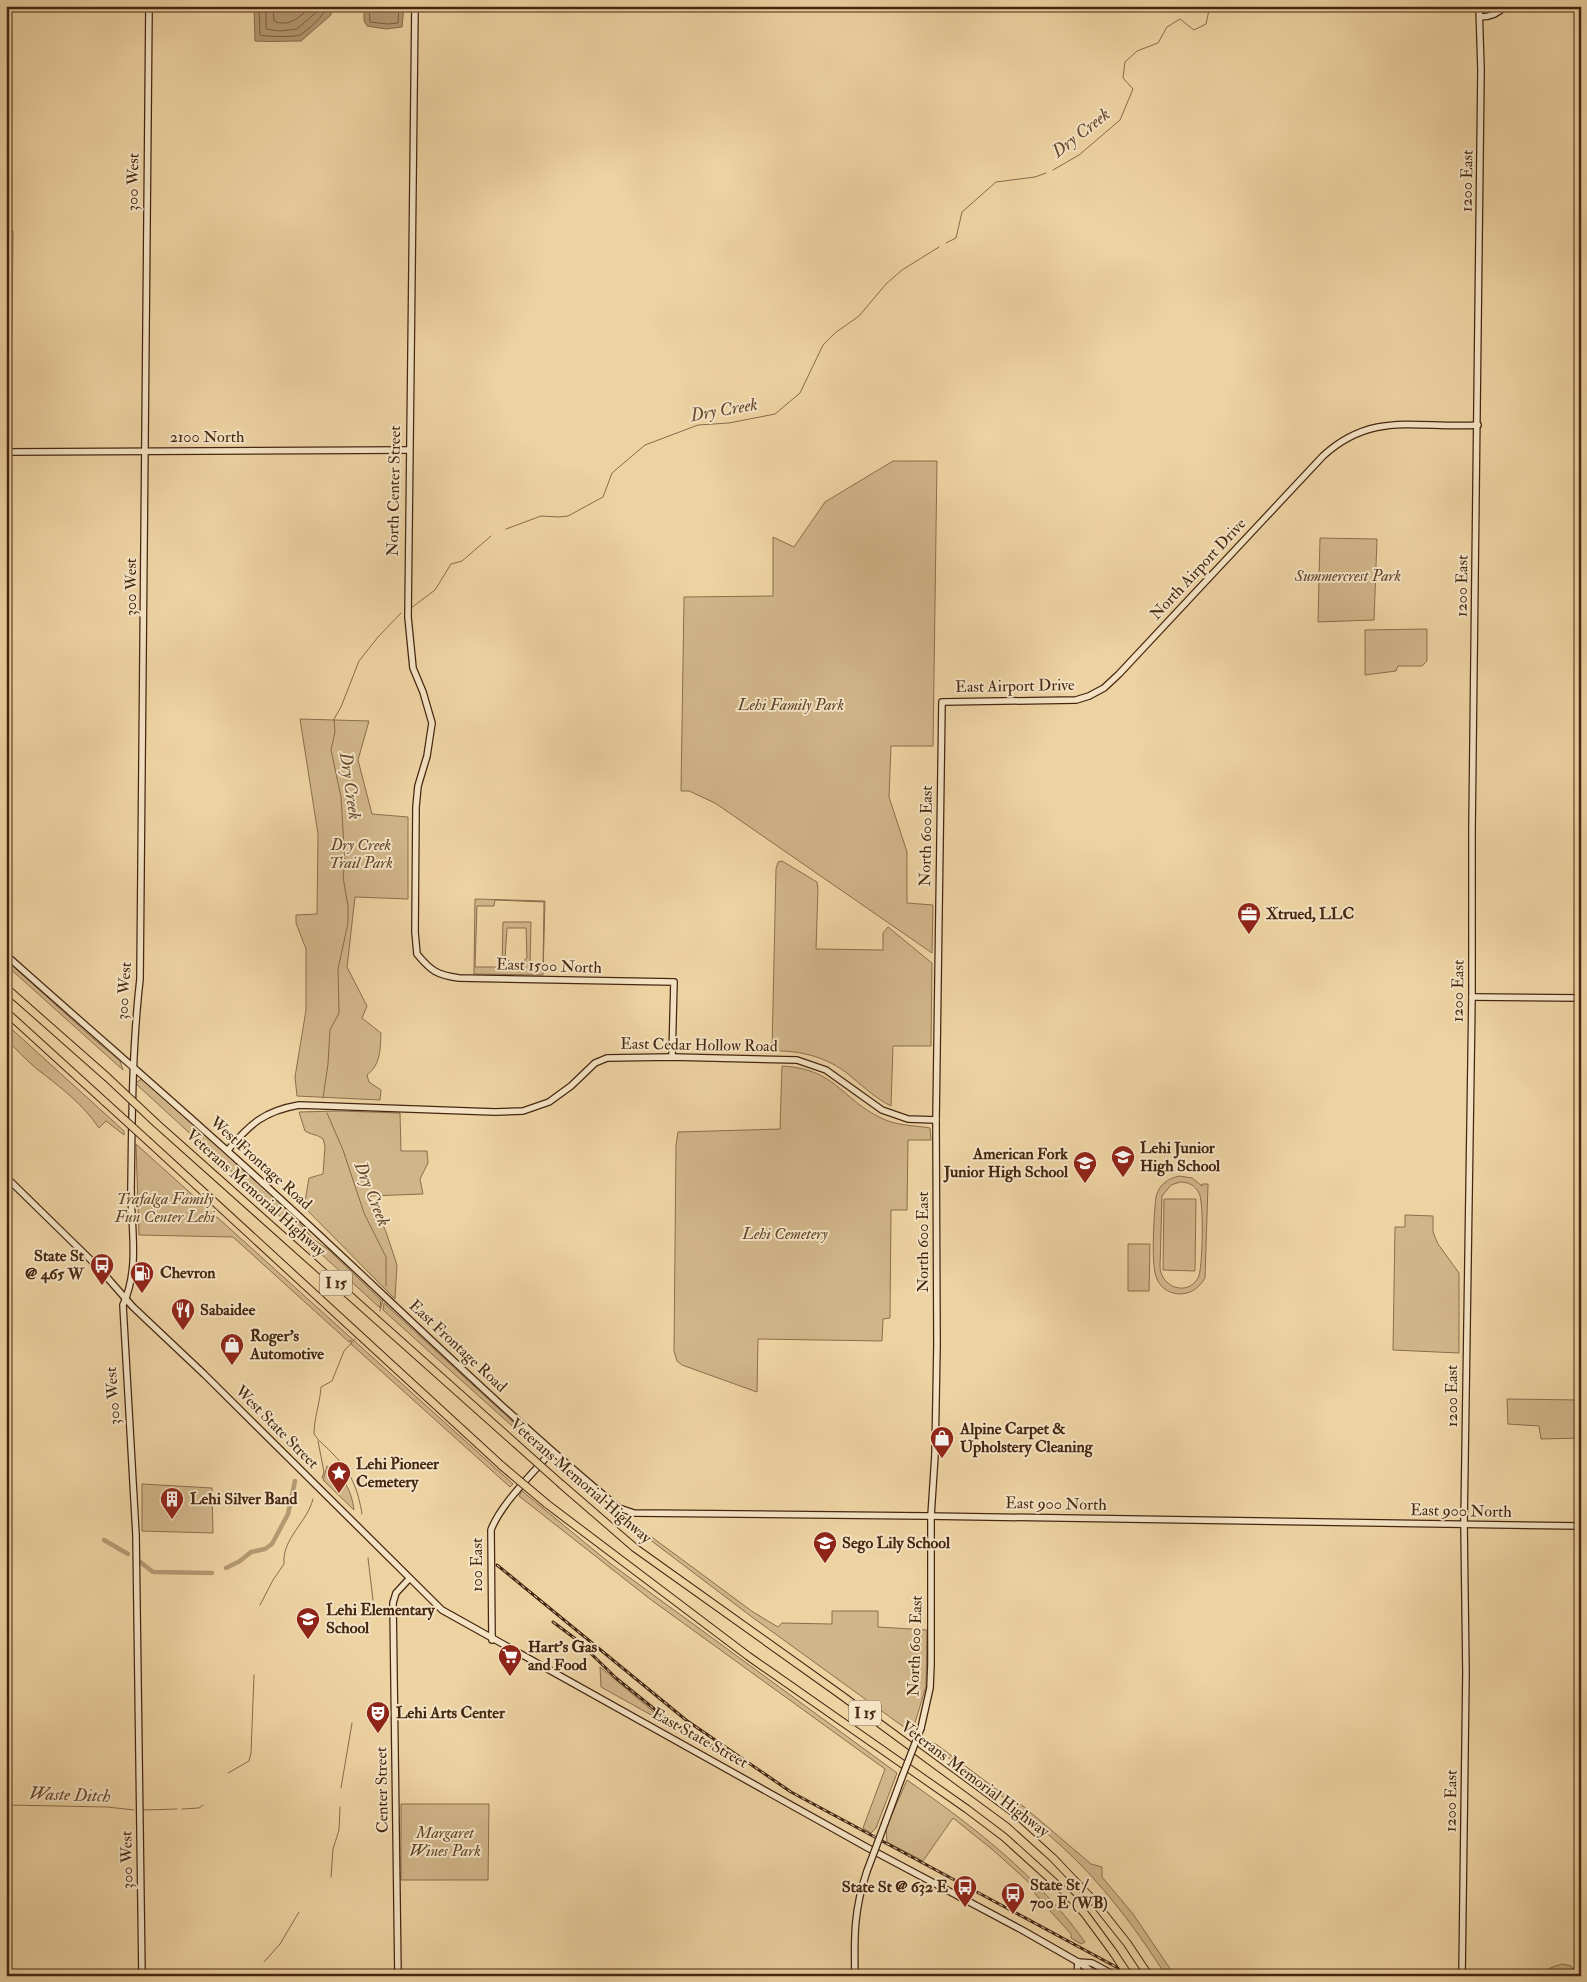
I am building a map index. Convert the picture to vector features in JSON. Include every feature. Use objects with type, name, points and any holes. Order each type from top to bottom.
[{"type":"highway","name":"Veterans Memorial Highway","points":[[6,988],[635,1548],[841,1695],[1012,1821],[1053,1858],[1081,1887],[1112,1924],[1149,1976]]},
{"type":"highway","name":"Veterans Memorial Highway","points":[[6,1012],[502,1466],[548,1504],[748,1656],[967,1809],[1004,1837],[1035,1864],[1078,1907],[1129,1976]]},
{"type":"street","name":"300 West","points":[[142,1976],[136,1535],[123,1335],[123,1305],[132,1279],[134,1265],[131,1208],[133,1069],[140,979],[149,6]]},
{"type":"street","name":"North Center Street","points":[[415,6],[407,586],[410,651],[413,668],[423,692],[432,723],[427,756],[418,786],[416,807],[415,932],[417,954],[427,966]]},
{"type":"street","name":"1200 East","points":[[1462,1976],[1466,1682],[1464,1524],[1482,70],[1479,6]]},
{"type":"street","points":[[1480,17],[1501,12],[1505,6]]},
{"type":"street","name":"North Airport Drive","points":[[1089,696],[1104,688],[1119,674],[1323,456],[1339,442],[1357,433],[1385,425],[1478,425]]},
{"type":"street","name":"2100 North","points":[[6,452],[408,450]]},
{"type":"street","name":"East Airport Drive","points":[[942,702],[1043,702],[1076,700],[1089,696]]},
{"type":"street","name":"North 600 East","points":[[855,1976],[854,1933],[857,1905],[867,1871],[920,1728],[930,1688],[931,1516],[935,1455],[937,1337],[936,1120],[942,702]]},
{"type":"street","name":"West Frontage Road","points":[[6,955],[133,1069],[228,1150],[368,1280]]},
{"type":"street","name":"East 1500 North","points":[[427,966],[441,976],[458,978],[674,982],[672,1057]]},
{"type":"street","points":[[1472,997],[1581,998]]},
{"type":"street","name":"East Cedar Hollow Road","points":[[228,1150],[250,1125],[272,1113],[293,1106],[309,1104],[495,1112],[523,1111],[549,1102],[571,1086],[595,1063],[607,1058],[672,1057],[797,1060],[826,1070],[840,1078],[868,1102],[882,1110],[908,1118],[936,1120]]},
{"type":"street","name":"West State Street","points":[[6,1177],[97,1266],[126,1299],[380,1550]]},
{"type":"street","name":"East Frontage Road","points":[[368,1280],[551,1452]]},
{"type":"street","name":"East 900 North","points":[[551,1452],[619,1508],[634,1513],[1581,1526]]},
{"type":"street","name":"100 East","points":[[492,1640],[491,1530],[502,1509],[551,1452]]},
{"type":"street","name":"East State Street","points":[[380,1550],[442,1610],[492,1640],[1078,1962]]},
{"type":"street","name":"Center Street","points":[[398,1976],[393,1602],[396,1593],[409,1579]]},
{"type":"street","points":[[1077,1976],[1078,1962]]},
{"type":"street","points":[[1078,1962],[1099,1976]]},
{"type":"street","points":[[1078,1962],[1092,1963],[1116,1976]]},
{"type":"green space","points":[[6,230],[13,231],[12,332],[6,325]]},
{"type":"green space","name":"Lehi Family Park","points":[[893,461],[937,461],[933,746],[891,746],[889,797],[907,852],[907,903],[933,905],[932,953],[715,803],[689,791],[681,791],[684,597],[773,596],[773,537],[794,547],[825,502]]},
{"type":"green space","name":"Summercrest Park","points":[[1320,538],[1377,539],[1374,620],[1318,622]]},
{"type":"green space","points":[[1427,629],[1427,661],[1422,666],[1398,666],[1396,671],[1365,675],[1365,630]]},
{"type":"green space","name":"Dry Creek Trail Park","points":[[300,719],[369,721],[358,760],[372,814],[408,817],[408,899],[355,897],[347,967],[367,1006],[362,1018],[381,1033],[380,1051],[377,1061],[372,1071],[367,1075],[369,1082],[381,1090],[380,1100],[297,1096],[295,1077],[306,1010],[306,949],[296,923],[296,915],[317,914],[318,834]]},
{"type":"green space","points":[[782,861],[817,882],[816,949],[883,950],[883,933],[888,927],[932,963],[931,1046],[893,1046],[891,1106],[872,1094],[845,1072],[826,1061],[805,1054],[772,1051],[776,869],[778,862]]},
{"type":"green space","points":[[475,899],[545,901],[543,975],[474,974]],"holes":[[[495,900],[544,902],[543,967],[530,966],[531,922],[503,922],[502,967],[475,967],[477,906],[494,906]],[[507,928],[526,928],[527,958],[520,964],[513,964],[505,958]]]},
{"type":"green space","points":[[6,960],[120,1061],[123,1070],[6,965]]},
{"type":"green space","points":[[6,1024],[124,1131],[124,1135],[106,1121],[99,1128],[78,1103],[33,1066],[6,1039]]},
{"type":"green space","name":"Lehi Cemetery","points":[[782,1066],[800,1068],[826,1078],[867,1110],[887,1121],[930,1128],[931,1140],[908,1140],[907,1210],[891,1210],[890,1318],[883,1319],[882,1341],[758,1339],[757,1392],[682,1365],[677,1361],[674,1351],[676,1145],[678,1132],[780,1129]]},
{"type":"green space","points":[[142,1079],[292,1214],[313,1239],[329,1250],[381,1300],[380,1308],[135,1083]]},
{"type":"green space","points":[[299,1112],[400,1113],[401,1151],[427,1151],[428,1163],[420,1179],[423,1194],[370,1196],[386,1232],[397,1265],[395,1299],[304,1207],[309,1178],[323,1174],[325,1146],[323,1139],[305,1131]]},
{"type":"green space","name":"Trafalga Family Fun Center Lehi","points":[[136,1144],[513,1484],[510,1487],[351,1344],[351,1340],[349,1342],[233,1237],[139,1235]]},
{"type":"green space","points":[[1175,1177],[1192,1178],[1202,1186],[1202,1184],[1208,1184],[1205,1278],[1194,1290],[1179,1294],[1168,1291],[1159,1283],[1154,1270],[1153,1250],[1157,1193],[1161,1186]],"holes":[[[1180,1182],[1188,1183],[1197,1190],[1201,1198],[1202,1208],[1200,1272],[1193,1284],[1181,1288],[1175,1287],[1165,1280],[1161,1274],[1160,1267],[1162,1196],[1171,1185]]]},
{"type":"green space","points":[[1164,1199],[1196,1199],[1195,1271],[1163,1270]]},
{"type":"green space","points":[[1405,1215],[1433,1216],[1433,1232],[1438,1244],[1459,1273],[1459,1353],[1393,1350],[1395,1227],[1405,1227]]},
{"type":"green space","points":[[1128,1244],[1150,1244],[1149,1291],[1128,1291]]},
{"type":"green space","points":[[384,1303],[539,1446],[540,1451],[383,1310]]},
{"type":"green space","points":[[1507,1399],[1581,1400],[1581,1438],[1541,1439],[1539,1426],[1508,1424]]},
{"type":"green space","points":[[327,1466],[338,1474],[346,1485],[354,1510],[323,1480]]},
{"type":"green space","points":[[142,1484],[212,1488],[213,1533],[142,1531]]},
{"type":"green space","points":[[522,1491],[611,1564],[897,1773],[876,1828],[871,1833],[863,1828],[885,1769],[650,1599],[519,1496]]},
{"type":"green space","points":[[626,1518],[753,1612],[778,1627],[782,1623],[832,1624],[832,1611],[878,1611],[878,1627],[927,1630],[926,1686],[912,1733],[752,1617],[624,1520]]},
{"type":"green space","points":[[600,1667],[655,1713],[653,1716],[601,1687]]},
{"type":"green space","points":[[922,1740],[936,1744],[1000,1792],[1023,1806],[1091,1864],[1102,1867],[1102,1877],[1133,1914],[1175,1976],[1166,1976],[1147,1946],[1115,1904],[1080,1864],[1062,1847],[1004,1798]]},
{"type":"green space","points":[[907,1780],[980,1834],[1025,1874],[1047,1895],[1085,1942],[1081,1944],[1071,1938],[1071,1934],[1035,1894],[1034,1887],[993,1850],[953,1818],[923,1861],[887,1842],[886,1828]]},
{"type":"green space","name":"Margaret Wines Park","points":[[401,1804],[489,1804],[488,1880],[401,1880]]},
{"type":"green space","points":[[1562,1964],[1571,1966],[1579,1976],[1545,1976],[1550,1968]]},
{"type":"water","points":[[254,6],[332,6],[331,15],[301,41],[255,41]]},
{"type":"water","points":[[364,6],[404,6],[402,27],[386,29],[367,26],[364,21]]},
{"type":"waterway","name":"Dry Creek","points":[[1053,170],[1079,155],[1120,120],[1133,89],[1123,78],[1125,62],[1137,51],[1158,43],[1167,27],[1180,19],[1194,30],[1206,24],[1210,6]]},
{"type":"waterway","name":"Dry Creek","points":[[946,243],[956,238],[962,212],[996,182],[1035,177],[1046,173]]},
{"type":"waterway","name":"Dry Creek","points":[[506,529],[541,516],[568,516],[603,497],[612,473],[645,445],[698,425],[729,423],[775,414],[800,393],[823,345],[835,333],[859,316],[886,284],[902,270],[939,247]]},
{"type":"waterway","name":"Dry Creek","points":[[411,608],[435,590],[451,564],[462,561],[491,536]]},
{"type":"waterway","name":"Dry Creek","points":[[323,1098],[330,1030],[339,1013],[338,969],[348,923],[348,906],[343,877],[345,862],[341,797],[331,750],[335,732],[334,719],[341,707],[359,661],[378,637],[401,613]]},
{"type":"waterway","name":"Dry Creek","points":[[327,1113],[343,1150],[364,1213],[386,1257],[386,1286]]},
{"type":"waterway","name":"Dry Creek","points":[[380,1311],[383,1299]]},
{"type":"waterway","name":"Dry Creek","points":[[355,1339],[344,1351],[332,1381],[321,1387],[314,1434],[345,1467],[356,1489],[362,1514]]},
{"type":"waterway","name":"Waste Ditch","points":[[318,1441],[324,1472],[322,1478]]},
{"type":"waterway","points":[[226,1568],[240,1561],[251,1552],[265,1549],[272,1544],[288,1514],[295,1481]]},
{"type":"waterway","name":"Waste Ditch","points":[[260,1605],[284,1564],[287,1546],[306,1516],[313,1499]]},
{"type":"waterway","points":[[104,1540],[128,1554]]},
{"type":"waterway","name":"Dry Creek","points":[[368,1558],[373,1600]]},
{"type":"waterway","points":[[139,1561],[153,1572],[212,1573]]},
{"type":"waterway","name":"Waste Ditch","points":[[228,1773],[249,1761],[251,1753],[254,1675]]},
{"type":"waterway","name":"Dry Creek","points":[[341,1788],[352,1723]]},
{"type":"waterway","name":"Waste Ditch","points":[[6,1805],[107,1807],[134,1810]]},
{"type":"waterway","name":"Waste Ditch","points":[[182,1809],[199,1808],[203,1805]]},
{"type":"waterway","name":"Dry Creek","points":[[331,1877],[333,1849],[339,1830],[340,1807]]},
{"type":"waterway","name":"Waste Ditch","points":[[144,1810],[177,1809]]},
{"type":"waterway","name":"Dry Creek","points":[[264,1962],[280,1944],[299,1912]]},
{"type":"waterway","name":"Dry Creek","points":[[247,1976],[251,1975]]},
{"type":"railway","points":[[497,1565],[686,1720],[791,1792],[1133,1976]]},
{"type":"railway","points":[[553,1622],[577,1640],[616,1678],[668,1720],[712,1746]]},
{"type":"place","name":"Xtrued, LLC","points":[[1249,935]]},
{"type":"place","name":"Lehi Junior High School","points":[[1123,1178]]},
{"type":"place","name":"American Fork Junior High School","points":[[1085,1184]]},
{"type":"place","name":"State St @ 465 W","points":[[102,1286]]},
{"type":"place","name":"Chevron","points":[[142,1294]]},
{"type":"place","name":"Sabaidee","points":[[183,1331]]},
{"type":"place","name":"Roger's Automotive","points":[[232,1366]]},
{"type":"place","name":"Alpine Carpet & Upholstery Cleaning","points":[[942,1459]]},
{"type":"place","name":"Lehi Pioneer Cemetery","points":[[339,1494]]},
{"type":"place","name":"Lehi Silver Band","points":[[172,1520]]},
{"type":"place","name":"Sego Lily School","points":[[825,1564]]},
{"type":"place","name":"Lehi Elementary School","points":[[308,1640]]},
{"type":"place","name":"Hart's Gas and Food","points":[[510,1677]]},
{"type":"place","name":"Lehi Arts Center","points":[[378,1734]]},
{"type":"place","name":"State St @ 632 E","points":[[965,1908]]},
{"type":"place","name":"State St / 700 E (WB)","points":[[1013,1915]]}]
